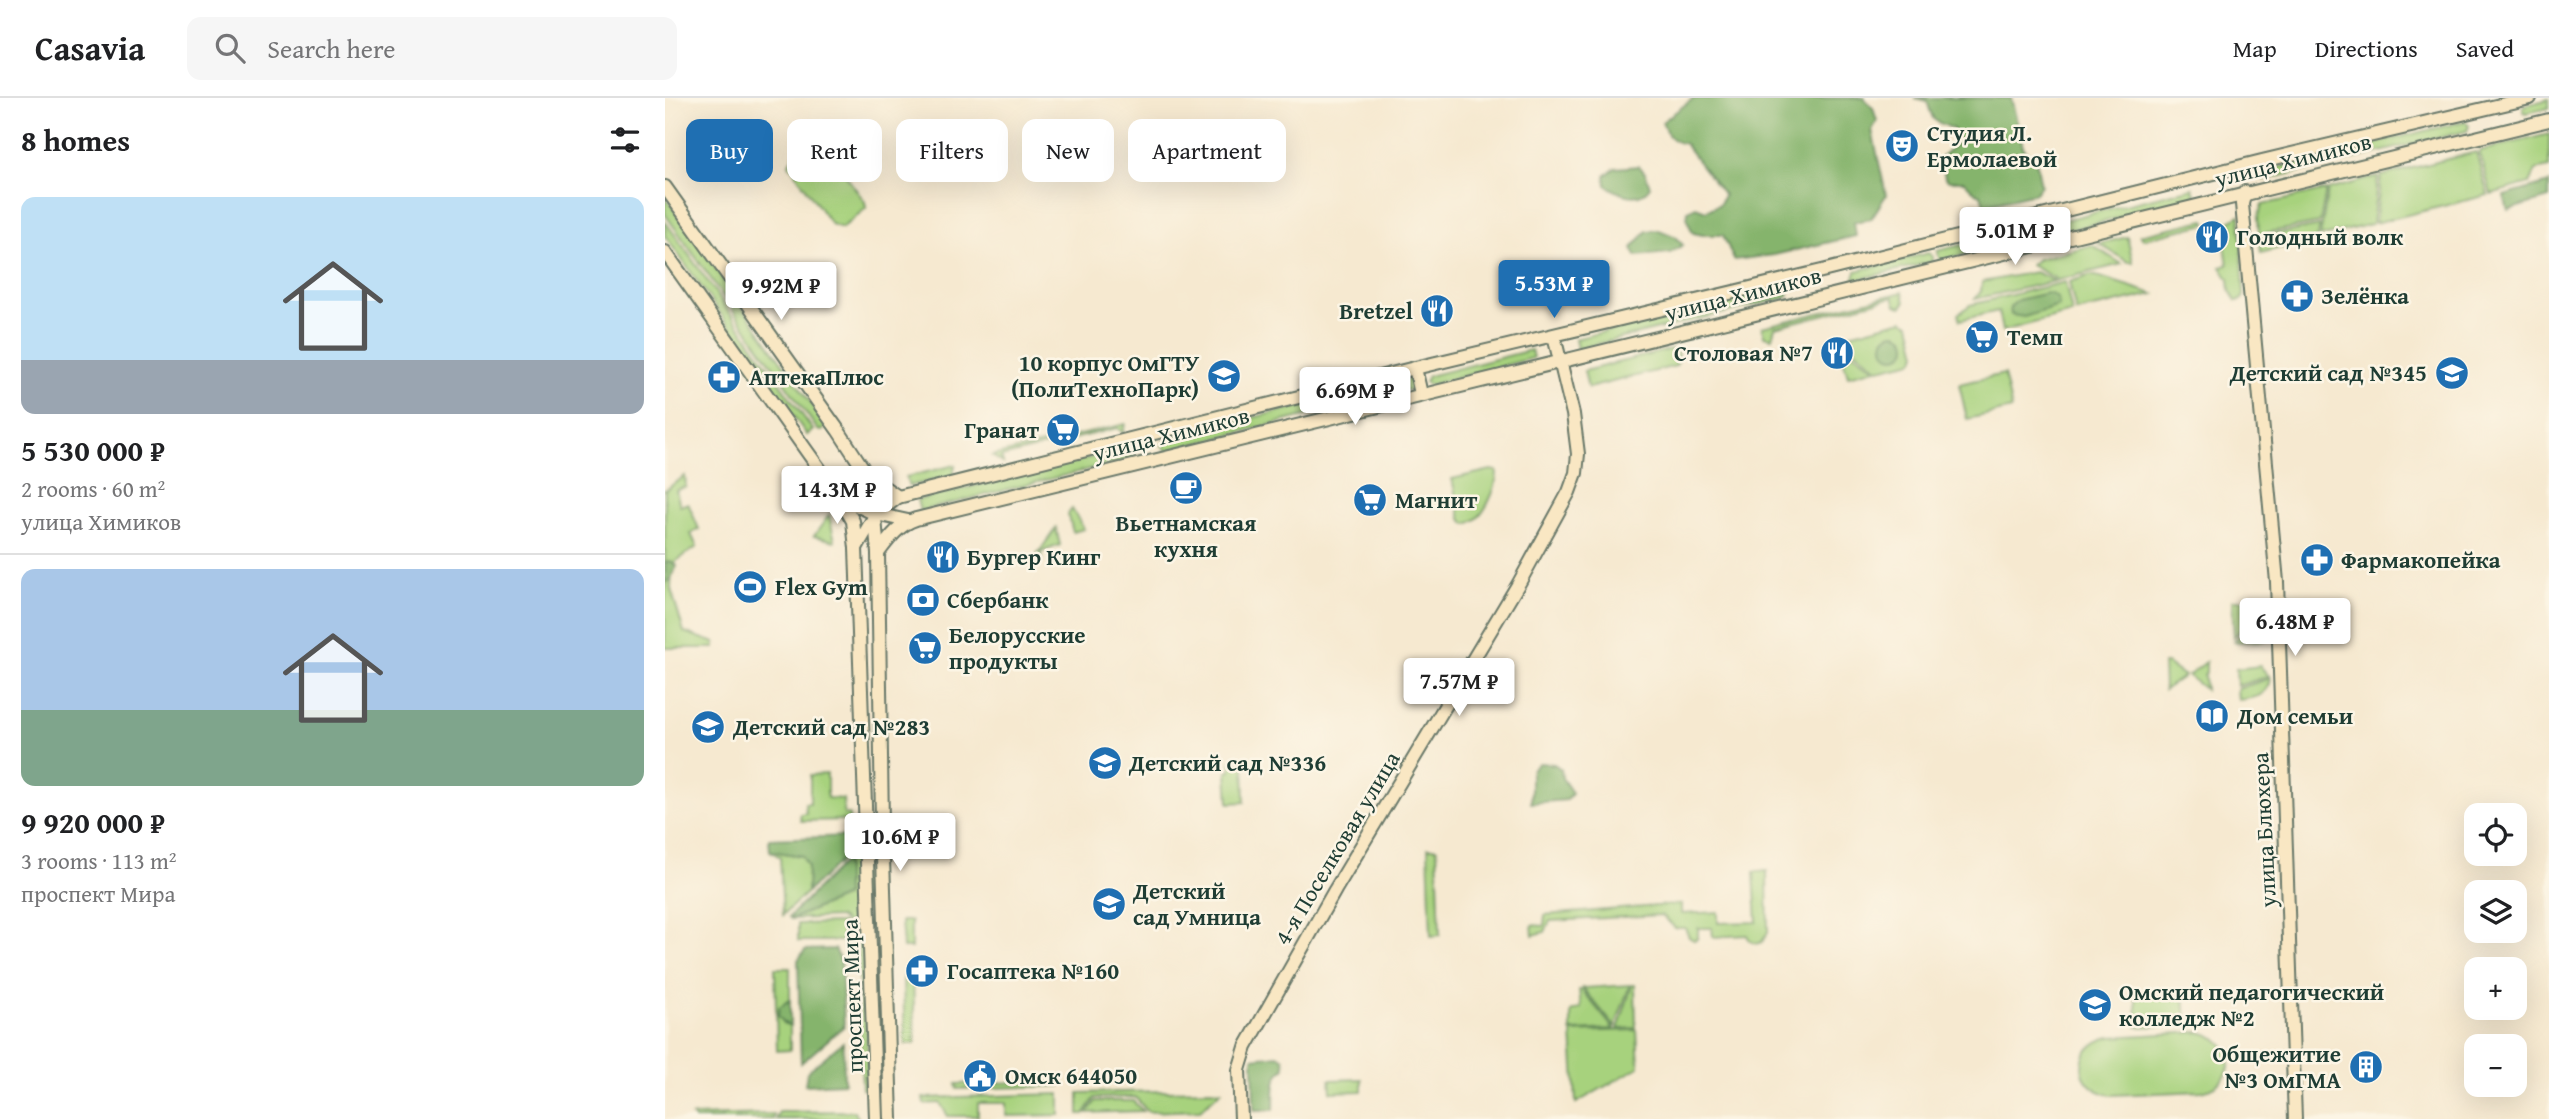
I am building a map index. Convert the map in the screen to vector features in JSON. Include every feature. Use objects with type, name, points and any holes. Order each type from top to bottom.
[{"type":"main road","name":"улица Химиков","points":[[856,548],[876,514],[898,497],[1415,368],[1554,337],[2530,98]]},
{"type":"main road","points":[[2500,105],[2507,130]]},
{"type":"main road","name":"улица Химиков","points":[[908,521],[1560,359],[2230,197],[2243,198],[2549,120]]},
{"type":"main road","name":"проспект Мира","points":[[665,187],[868,476],[876,514],[878,554],[881,781],[891,1119]]},
{"type":"main road","name":"улица Блюхера","points":[[2243,198],[2277,582],[2295,1119]]},
{"type":"main road","points":[[1996,227],[2002,253]]},
{"type":"main road","name":"проспект Мира","points":[[665,252],[840,497],[853,521],[876,1119]]},
{"type":"main road","points":[[1826,270],[1833,294]]},
{"type":"main road","name":"4-я Поселковая улица","points":[[1241,1119],[1239,1070],[1246,1047],[1335,890],[1519,583],[1569,492],[1576,473],[1576,430],[1554,337]]},
{"type":"main road","points":[[1415,368],[1421,394]]},
{"type":"main road","points":[[868,476],[898,497]]},
{"type":"main road","name":"проспект Мира","points":[[840,497],[876,514],[908,521]]},
{"type":"main road","points":[[878,554],[891,536],[908,521]]},
{"type":"green space","points":[[1694,98],[1864,98],[1873,108],[1877,121],[1872,130],[1886,195],[1871,219],[1854,222],[1856,236],[1774,255],[1734,260],[1723,235],[1693,233],[1687,220],[1688,211],[1696,207],[1706,211],[1720,204],[1724,195],[1685,144],[1670,137],[1662,122]]},
{"type":"green space","points":[[1914,98],[2011,98],[2024,150],[2036,161],[2041,185],[2035,193],[1984,205],[1981,195],[1964,181],[1949,181],[1945,178],[1941,157],[1956,144],[1958,137],[1953,129],[1935,121],[1927,101]]},
{"type":"green space","points":[[2549,99],[2549,108],[2523,112],[2526,105]]},
{"type":"green space","points":[[2465,121],[2469,126],[2467,131],[2265,180],[2260,177],[2263,171]]},
{"type":"green space","points":[[2549,134],[2549,167],[2536,170],[2530,183],[2491,194],[2479,151]]},
{"type":"green space","points":[[2476,152],[2488,195],[2375,223],[2381,176]]},
{"type":"green space","points":[[1639,166],[1646,174],[1650,187],[1640,195],[1629,195],[1606,185],[1605,176],[1615,168]]},
{"type":"green space","points":[[2378,176],[2372,224],[2320,237],[2328,190]]},
{"type":"green space","points":[[802,182],[851,182],[865,202],[866,208],[842,228],[831,224]]},
{"type":"green space","points":[[2549,183],[2549,198],[2508,210],[2504,196]]},
{"type":"green space","points":[[2193,188],[2196,199],[2028,240],[2021,238],[2024,230]]},
{"type":"green space","points":[[2326,190],[2320,223],[2259,234],[2258,218],[2262,205]]},
{"type":"green space","points":[[665,197],[827,426],[822,431],[818,430],[665,214]]},
{"type":"green space","points":[[2240,215],[2244,295],[2242,300],[2236,301],[2230,291],[2229,279],[2221,267],[2228,265],[2222,226]]},
{"type":"green space","points":[[2205,220],[2206,224],[2143,239],[2140,235]]},
{"type":"green space","points":[[665,221],[813,430],[807,435],[665,236]]},
{"type":"green space","points":[[2320,226],[2317,238],[2261,253],[2259,237]]},
{"type":"green space","points":[[1659,230],[1674,236],[1683,245],[1670,253],[1636,256],[1632,248],[1647,231]]},
{"type":"green space","points":[[2127,237],[2133,262],[2128,262],[2099,244]]},
{"type":"green space","points":[[1970,243],[1974,249],[1971,253],[1940,261],[1937,251]]},
{"type":"green space","points":[[2092,245],[2122,264],[2058,280],[2031,265],[2038,259]]},
{"type":"green space","points":[[1928,253],[1932,256],[1932,262],[1856,280],[1854,278],[1856,271]]},
{"type":"green space","points":[[2035,272],[2055,281],[1975,299],[1981,291],[1982,282]]},
{"type":"green space","points":[[2091,275],[2154,294],[2076,312],[2069,282]]},
{"type":"green space","points":[[2065,282],[2072,313],[2002,331],[1998,311],[1960,320],[1958,314],[1970,305]]},
{"type":"green space","points":[[1787,287],[1789,295],[1784,299],[1752,306],[1748,296]]},
{"type":"green space","points":[[1903,292],[1905,303],[1901,307],[1896,305],[1893,297],[1775,327],[1772,338],[1764,336],[1762,327]]},
{"type":"green space","points":[[2047,293],[2056,297],[2059,306],[2024,317],[2011,315],[2010,307],[2018,300]]},
{"type":"green space","points":[[1748,296],[1752,306],[1577,349],[1575,339]]},
{"type":"green space","points":[[1903,320],[1910,324],[1917,354],[1913,361],[1879,369],[1838,337]]},
{"type":"green space","points":[[1890,333],[1900,333],[1907,340],[1907,350],[1900,357],[1890,357],[1883,350],[1883,340]]},
{"type":"green space","points":[[1838,342],[1876,369],[1848,376]]},
{"type":"green space","points":[[1672,349],[1677,352],[1676,366],[1588,388],[1584,371]]},
{"type":"green space","points":[[1531,350],[1533,358],[1429,385],[1425,382],[1428,376]]},
{"type":"green space","points":[[2004,374],[2012,409],[1967,419],[1959,384]]},
{"type":"green space","points":[[1409,379],[1414,385],[1411,389],[1167,451],[1162,445],[1167,439]]},
{"type":"green space","points":[[1125,424],[1123,433],[1117,428],[1001,457],[1003,463],[992,456]]},
{"type":"green space","points":[[1129,448],[1134,454],[1130,459],[920,511],[917,500]]},
{"type":"green space","points":[[955,465],[953,476],[909,486],[906,477]]},
{"type":"green space","points":[[1497,471],[1495,486],[1488,503],[1473,522],[1466,524],[1461,519],[1452,479]]},
{"type":"green space","points":[[685,476],[686,487],[676,490],[680,506],[688,503],[699,529],[691,534],[697,547],[672,564],[671,589],[684,632],[715,643],[715,648],[665,648],[665,490]]},
{"type":"green space","points":[[1072,509],[1084,529],[1073,532],[1068,514]]},
{"type":"green space","points":[[829,515],[835,541],[814,536]]},
{"type":"green space","points":[[1056,528],[1060,545],[1041,552],[1042,559],[1038,560],[1037,555]]},
{"type":"green space","points":[[671,561],[677,566],[670,580],[665,583],[665,562]]},
{"type":"green space","points":[[2272,596],[2271,636],[2264,641],[2234,642]]},
{"type":"green space","points":[[2268,598],[2247,622],[2250,599]]},
{"type":"green space","points":[[2232,600],[2247,600],[2242,628],[2234,637]]},
{"type":"green space","points":[[2206,662],[2204,674],[2205,689],[2188,676]]},
{"type":"green space","points":[[2163,664],[2184,676],[2164,690]]},
{"type":"green space","points":[[2260,666],[2269,676],[2237,686],[2236,669]]},
{"type":"green space","points":[[2270,678],[2263,693],[2238,700],[2237,689]]},
{"type":"green space","points":[[1244,760],[1245,802],[1229,803],[1227,772],[1231,771],[1231,761]]},
{"type":"green space","points":[[1539,763],[1554,764],[1561,769],[1562,778],[1572,793],[1567,800],[1531,803],[1531,774]]},
{"type":"green space","points":[[827,774],[827,798],[843,799],[844,814],[849,815],[849,820],[801,821],[800,814],[806,813],[805,803],[810,803],[810,775]]},
{"type":"green space","points":[[850,836],[850,852],[807,892],[808,866],[802,856],[770,851],[769,839]]},
{"type":"green space","points":[[856,836],[861,839],[868,1079],[864,1089],[862,1089]]},
{"type":"green space","points":[[1428,848],[1437,848],[1440,935],[1431,936]]},
{"type":"green space","points":[[770,851],[802,856],[808,866],[807,892],[783,915],[780,857]]},
{"type":"green space","points":[[853,856],[853,922],[846,923],[839,917],[791,919],[846,896],[846,860]]},
{"type":"green space","points":[[846,860],[846,896],[791,919],[789,917]]},
{"type":"green space","points":[[1767,871],[1768,932],[1762,942],[1757,944],[1750,941],[1747,935],[1713,937],[1712,928],[1698,928],[1698,938],[1694,940],[1689,937],[1685,928],[1675,928],[1662,915],[1550,921],[1545,932],[1533,935],[1532,925],[1544,926],[1545,915],[1681,904],[1681,914],[1718,912],[1718,923],[1757,922],[1754,872]]},
{"type":"green space","points":[[901,921],[911,921],[911,948],[903,948]]},
{"type":"green space","points":[[842,923],[842,941],[798,941],[798,924]]},
{"type":"green space","points":[[835,949],[841,962],[844,1026],[801,1063],[798,960],[805,950]]},
{"type":"green space","points":[[775,968],[790,968],[790,1000],[785,1002],[783,1023],[790,1026],[790,1050],[777,1051]]},
{"type":"green space","points":[[910,971],[913,972],[915,1044],[905,1044],[903,981]]},
{"type":"green space","points":[[1630,985],[1615,1027],[1583,988]]},
{"type":"green space","points":[[1632,985],[1635,985],[1636,1028],[1618,1029]]},
{"type":"green space","points":[[1579,990],[1582,990],[1614,1029],[1571,1031],[1571,1012],[1581,1008]]},
{"type":"green space","points":[[2184,994],[2186,1025],[2137,1027],[2136,997]]},
{"type":"green space","points":[[790,1000],[790,1026],[778,1016],[779,1007]]},
{"type":"green space","points":[[1637,1030],[1639,1067],[1576,1103],[1572,1032]]},
{"type":"green space","points":[[2199,1032],[2212,1036],[2221,1043],[2227,1051],[2229,1061],[2223,1079],[2202,1091],[2112,1095],[2090,1085],[2084,1076],[2082,1067],[2089,1049],[2110,1037]]},
{"type":"green space","points":[[843,1042],[844,1083],[805,1085],[807,1072]]},
{"type":"green space","points":[[1278,1055],[1284,1059],[1285,1068],[1276,1081],[1274,1110],[1254,1110],[1253,1058]]},
{"type":"green space","points":[[1362,1079],[1362,1091],[1331,1092],[1330,1080]]},
{"type":"green space","points":[[1059,1081],[1060,1086],[957,1089],[956,1084]]},
{"type":"green space","points":[[1221,1091],[1200,1110],[1148,1112],[1135,1097],[1095,1098],[1084,1114],[1079,1114],[1079,1093]]},
{"type":"green space","points":[[1060,1094],[1060,1115],[1006,1116],[1006,1103],[978,1103],[978,1116],[948,1116],[940,1103],[924,1104],[923,1098]]},
{"type":"green space","points":[[1096,1101],[1133,1101],[1143,1111],[1087,1113]]},
{"type":"green space","points":[[854,1111],[859,1119],[776,1119],[779,1112]]},
{"type":"green space","points":[[774,1114],[773,1119],[695,1119],[692,1116]]},
{"type":"place","name":"Студия Л. Ермолаевой","points":[[1902,146]]},
{"type":"place","name":"Голодный волк","points":[[2212,237]]},
{"type":"place","name":"Зелёнка","points":[[2297,296]]},
{"type":"place","name":"Bretzel","points":[[1437,311]]},
{"type":"place","name":"Темп","points":[[1982,337]]},
{"type":"place","name":"Столовая №7","points":[[1837,353]]},
{"type":"place","name":"Детский сад №345","points":[[2452,373]]},
{"type":"place","name":"10 корпус ОмГТУ (ПолиТехноПарк)","points":[[1224,376]]},
{"type":"place","name":"АптекаПлюс","points":[[724,377]]},
{"type":"place","name":"Гранат","points":[[1063,430]]},
{"type":"place","name":"Вьетнамская кухня","points":[[1186,488]]},
{"type":"place","name":"Магнит","points":[[1370,500]]},
{"type":"place","name":"Бургер Кинг","points":[[943,557]]},
{"type":"place","name":"Фармакопейка","points":[[2317,560]]},
{"type":"place","name":"Flex Gym","points":[[750,587]]},
{"type":"place","name":"Сбербанк","points":[[923,600]]},
{"type":"place","name":"Белорусские продукты","points":[[925,648]]},
{"type":"place","name":"Дом семьи","points":[[2212,716]]},
{"type":"place","name":"Детский сад №283","points":[[708,727]]},
{"type":"place","name":"Детский сад №336","points":[[1105,763]]},
{"type":"place","name":"Детский сад Умница","points":[[1109,904]]},
{"type":"place","name":"Госаптека №160","points":[[922,971]]},
{"type":"place","name":"Омский педагогический колледж №2","points":[[2095,1005]]},
{"type":"place","name":"Общежитие №3 ОмГМА","points":[[2366,1067]]},
{"type":"place","name":"Омск 644050","points":[[980,1076]]}]
